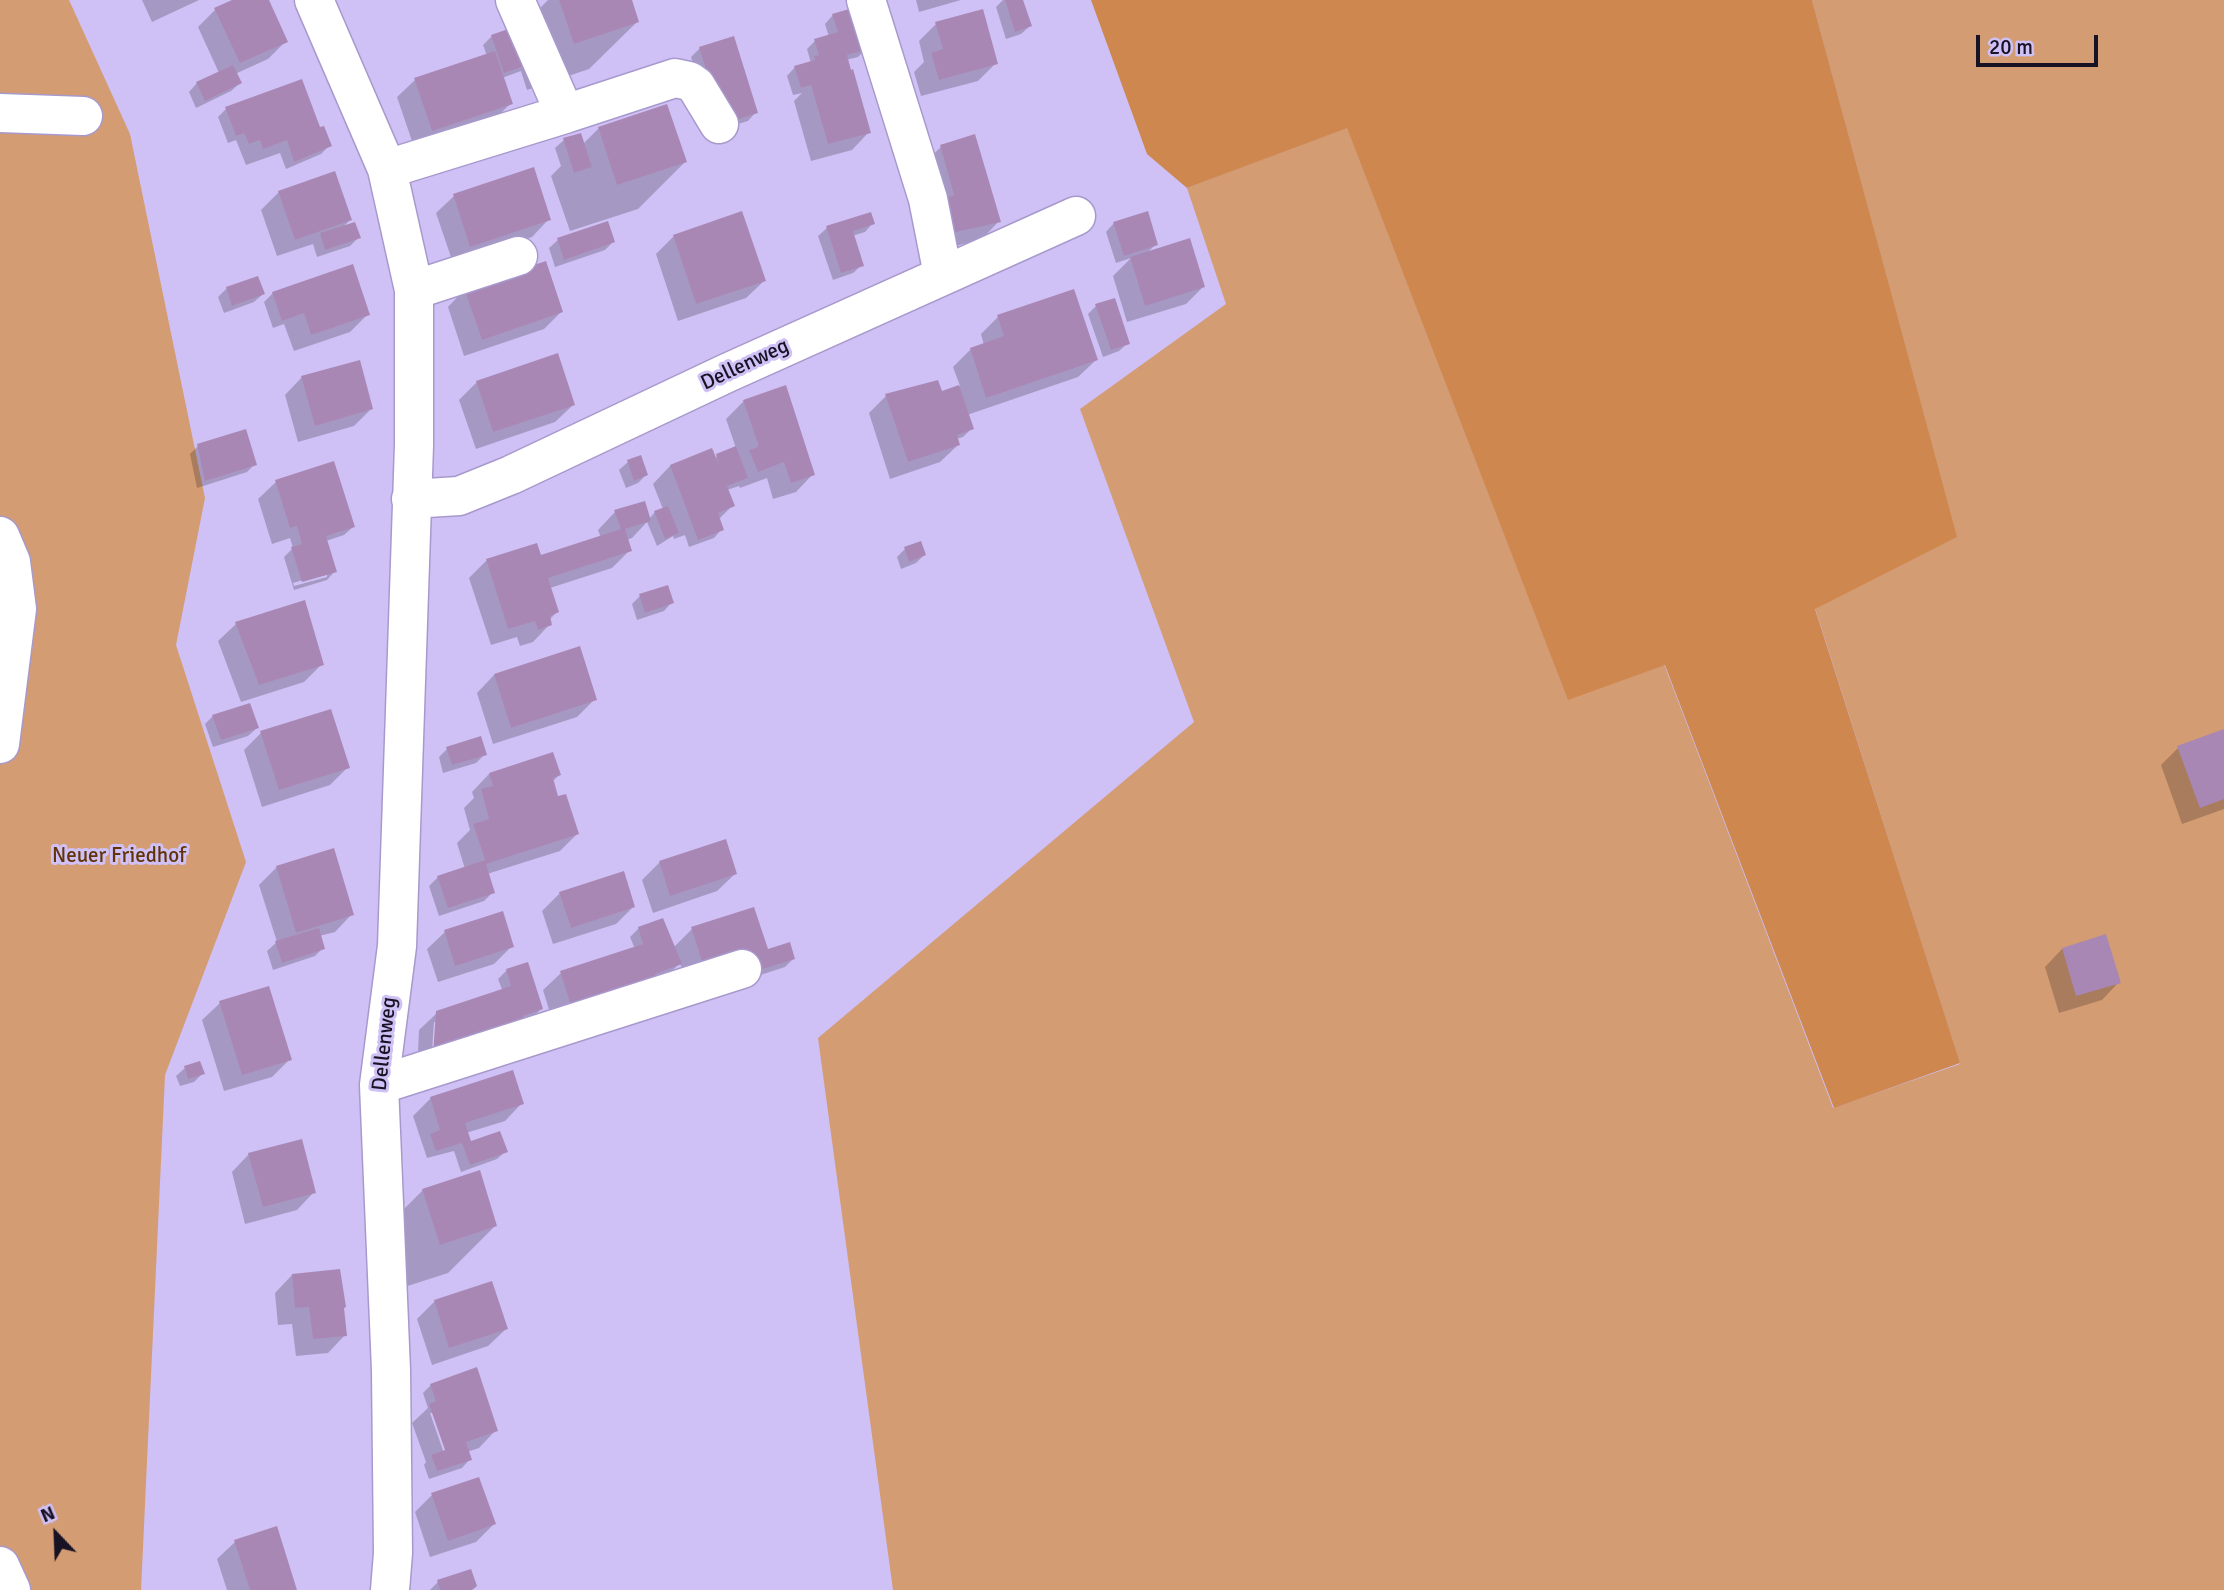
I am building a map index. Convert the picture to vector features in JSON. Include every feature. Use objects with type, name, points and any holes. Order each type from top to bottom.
[{"type":"street","name":"Dellenweg","points":[[314,0],[387,169],[414,290],[411,499],[397,946],[379,1085],[391,1383],[393,1553],[390,1590]]},
{"type":"street","points":[[515,0],[565,114]]},
{"type":"street","points":[[866,0],[928,199],[943,275]]},
{"type":"street","points":[[387,169],[675,78],[689,81],[696,86],[719,124]]},
{"type":"street","points":[[0,113],[83,116]]},
{"type":"street","name":"Dellenweg","points":[[411,499],[459,496],[511,475],[727,373],[1076,216]]},
{"type":"street","points":[[414,290],[518,256]]},
{"type":"street","points":[[0,744],[7,640],[17,609],[11,562],[1,540]]},
{"type":"street","points":[[379,1085],[742,969]]},
{"type":"street","points":[[0,1566],[11,1590]]},
{"type":"green space","name":"Neuer Friedhof","points":[[0,0],[69,0],[130,134],[205,498],[176,645],[246,862],[165,1075],[141,1590],[0,1590]]},
{"type":"green space","points":[[1812,0],[2224,0],[2224,1590],[893,1590],[818,1038],[1194,722],[1080,409],[1226,304],[1187,188],[1347,127],[1568,699],[1664,664],[1833,1108],[1960,1064],[1815,608],[1956,537]]},
{"type":"shaded area","points":[[1091,0],[1812,0],[1957,537],[1815,609],[1960,1063],[1834,1108],[1665,665],[1568,700],[1347,128],[1187,188],[1147,154]]},
{"type":"building","points":[[232,0],[269,0],[288,42],[240,63],[214,8]]},
{"type":"building","points":[[559,0],[632,0],[639,22],[574,44]]},
{"type":"building","points":[[1005,0],[1023,0],[1032,26],[1015,32]]},
{"type":"building","points":[[856,7],[869,49],[847,55],[871,133],[828,144],[811,85],[801,88],[794,66],[815,60],[814,56],[819,55],[814,39],[838,32],[832,14]]},
{"type":"building","points":[[983,9],[998,64],[939,80],[931,53],[943,49],[935,22]]},
{"type":"building","points":[[517,26],[531,64],[504,73],[491,35]]},
{"type":"building","points":[[734,36],[758,113],[729,122],[711,86],[699,47]]},
{"type":"building","points":[[495,51],[513,104],[432,131],[414,78]]},
{"type":"building","points":[[233,65],[242,83],[205,101],[196,82]]},
{"type":"building","points":[[302,79],[320,127],[324,126],[332,146],[294,162],[287,140],[263,149],[260,140],[249,144],[244,133],[236,136],[225,107]]},
{"type":"building","points":[[667,104],[687,162],[617,185],[598,127]]},
{"type":"building","points":[[581,133],[592,167],[574,173],[563,138]]},
{"type":"building","points":[[975,134],[1001,222],[947,234],[937,200],[954,195],[940,145]]},
{"type":"building","points":[[534,167],[551,220],[470,247],[453,194]]},
{"type":"building","points":[[335,171],[352,220],[295,240],[278,191]]},
{"type":"building","points":[[742,211],[766,281],[696,304],[673,235]]},
{"type":"building","points":[[1148,211],[1158,245],[1124,256],[1113,222]]},
{"type":"building","points":[[871,212],[875,224],[853,231],[864,266],[841,273],[826,226]]},
{"type":"building","points":[[608,221],[615,242],[564,260],[557,238]]},
{"type":"building","points":[[355,222],[361,238],[325,250],[320,233]]},
{"type":"building","points":[[1190,238],[1205,287],[1145,306],[1130,257]]},
{"type":"building","points":[[546,261],[563,312],[482,340],[464,288]]},
{"type":"building","points":[[353,264],[370,315],[311,335],[304,313],[282,321],[272,292]]},
{"type":"building","points":[[258,276],[265,294],[232,306],[226,287]]},
{"type":"building","points":[[1074,289],[1098,360],[986,398],[970,348],[1004,336],[997,315]]},
{"type":"building","points":[[1115,298],[1130,344],[1111,350],[1095,304]]},
{"type":"building","points":[[558,353],[575,405],[493,432],[476,381]]},
{"type":"building","points":[[360,360],[373,409],[315,426],[301,376]]},
{"type":"building","points":[[938,380],[942,391],[959,385],[974,429],[957,435],[960,445],[908,462],[885,394]]},
{"type":"building","points":[[786,385],[815,475],[791,483],[784,462],[758,472],[749,450],[758,447],[758,444],[743,400]]},
{"type":"building","points":[[246,429],[257,465],[205,481],[197,444]]},
{"type":"building","points":[[736,446],[748,478],[727,486],[735,506],[718,513],[724,530],[698,540],[670,465],[712,448],[719,465],[716,454]]},
{"type":"building","points":[[641,455],[648,475],[634,481],[627,460]]},
{"type":"building","points":[[334,461],[355,527],[326,536],[337,572],[302,582],[291,547],[302,544],[297,526],[290,528],[275,480]]},
{"type":"building","points":[[645,501],[651,521],[625,529],[632,551],[548,578],[559,612],[550,616],[552,625],[538,630],[535,621],[508,629],[486,559],[537,543],[541,555],[621,529],[614,510]]},
{"type":"building","points":[[668,506],[679,533],[665,539],[654,511]]},
{"type":"building","points":[[921,541],[926,555],[909,562],[904,547]]},
{"type":"building","points":[[668,585],[674,603],[645,613],[639,594]]},
{"type":"building","points":[[305,600],[324,665],[259,685],[235,622]]},
{"type":"building","points":[[580,646],[597,700],[511,728],[494,674]]},
{"type":"building","points":[[250,703],[259,728],[221,740],[212,715]]},
{"type":"building","points":[[331,709],[350,768],[279,790],[260,731]]},
{"type":"building","points":[[2224,729],[2224,799],[2200,808],[2177,746]]},
{"type":"building","points":[[481,736],[487,755],[452,765],[446,747]]},
{"type":"building","points":[[553,752],[561,775],[553,778],[558,796],[566,794],[579,834],[486,864],[495,893],[448,908],[437,876],[485,860],[473,824],[489,819],[481,789],[493,786],[489,773]]},
{"type":"building","points":[[726,839],[737,874],[670,896],[659,861]]},
{"type":"building","points":[[334,848],[354,915],[296,933],[276,866]]},
{"type":"building","points":[[624,871],[635,907],[571,928],[559,892]]},
{"type":"building","points":[[754,907],[768,949],[790,942],[795,959],[756,971],[705,971],[691,927]]},
{"type":"building","points":[[503,911],[514,947],[455,966],[444,930]]},
{"type":"building","points":[[663,918],[682,964],[655,974],[658,984],[573,1012],[560,971],[643,944],[638,927]]},
{"type":"building","points":[[319,928],[325,949],[282,963],[275,941]]},
{"type":"building","points":[[2106,934],[2121,983],[2076,996],[2062,948]]},
{"type":"building","points":[[528,962],[543,1009],[523,1016],[526,1027],[433,1056],[436,1011],[511,986],[506,969]]},
{"type":"building","points":[[269,986],[292,1060],[242,1075],[219,1001]]},
{"type":"building","points":[[200,1061],[205,1074],[188,1079],[184,1066]]},
{"type":"building","points":[[513,1070],[524,1104],[465,1123],[471,1141],[500,1131],[508,1152],[470,1165],[462,1143],[436,1151],[430,1134],[440,1130],[430,1097]]},
{"type":"building","points":[[302,1139],[316,1193],[263,1207],[248,1153]]},
{"type":"building","points":[[480,1170],[497,1226],[440,1245],[422,1189]]},
{"type":"building","points":[[340,1269],[347,1336],[313,1339],[309,1307],[295,1308],[292,1274]]},
{"type":"building","points":[[492,1281],[508,1329],[449,1348],[434,1300]]},
{"type":"building","points":[[477,1367],[498,1431],[466,1442],[472,1460],[437,1471],[431,1455],[445,1450],[429,1404],[436,1401],[430,1384]]},
{"type":"building","points":[[479,1477],[496,1524],[448,1541],[431,1493]]},
{"type":"building","points":[[277,1526],[297,1590],[250,1590],[234,1540]]},
{"type":"building","points":[[471,1569],[477,1586],[472,1590],[440,1590],[437,1580]]}]
